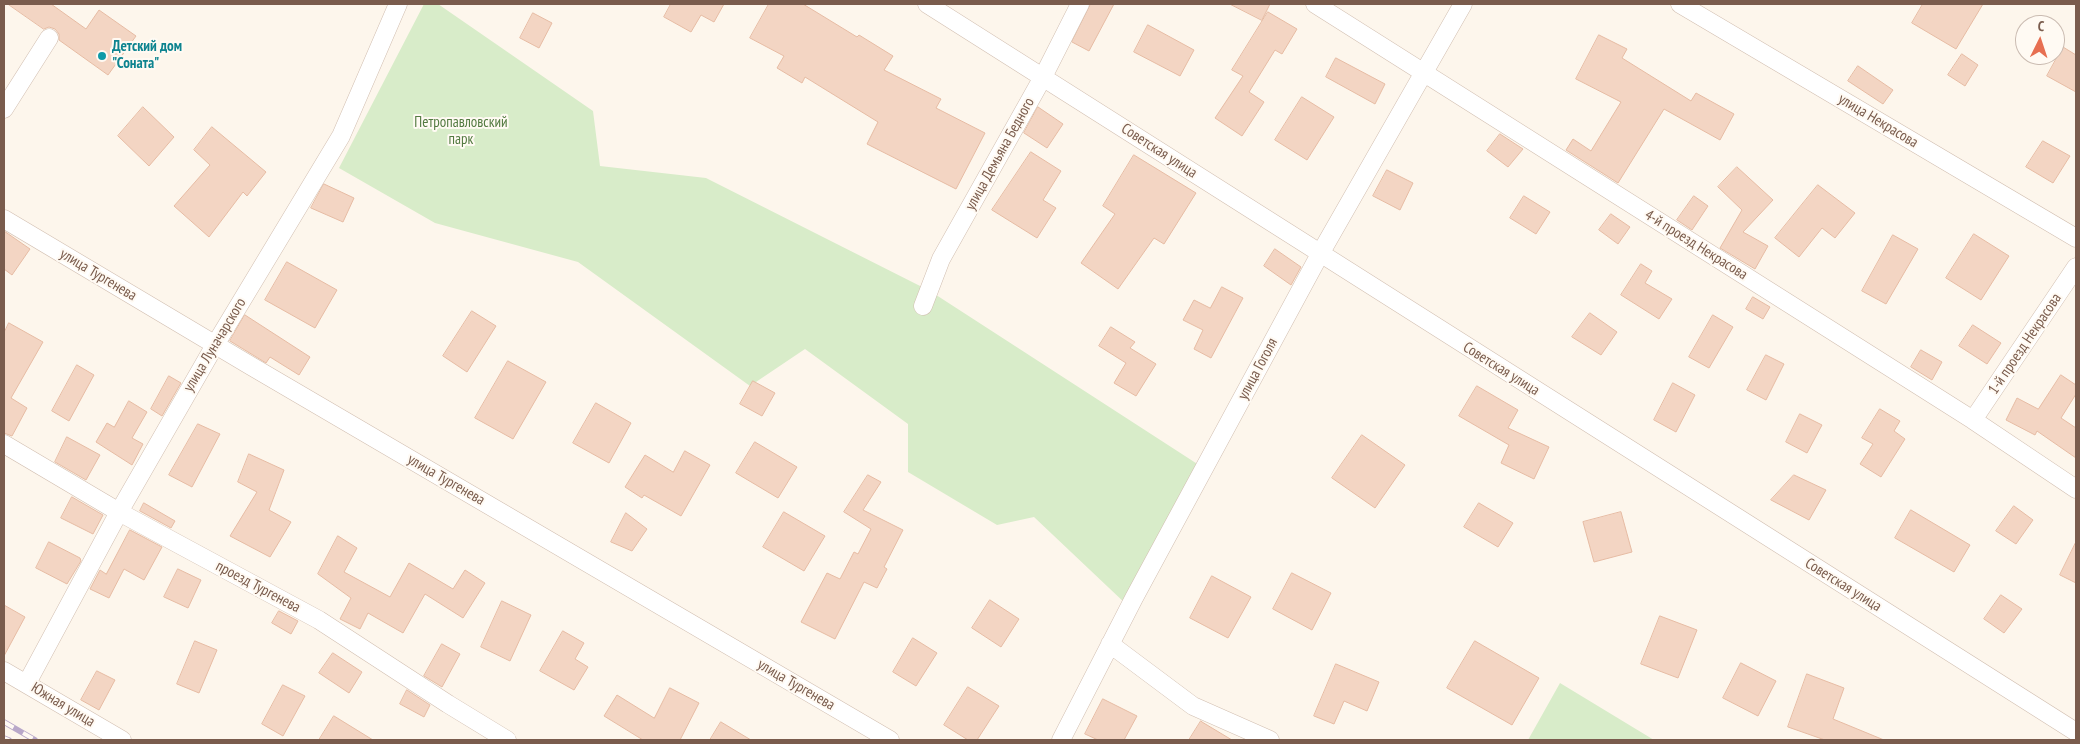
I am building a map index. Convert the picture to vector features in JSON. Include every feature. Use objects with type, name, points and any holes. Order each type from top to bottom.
[{"type":"street","name":"улица Луначарского","points":[[27,683],[119,512],[214,345],[341,136],[398,4]]},
{"type":"street","name":"Советская улица","points":[[926,4],[2076,732]]},
{"type":"street","name":"улица Демьяна Бедного","points":[[923,306],[941,259],[1043,77],[1080,4]]},
{"type":"street","name":"4-й проезд Некрасова","points":[[1314,4],[1973,420],[2076,489]]},
{"type":"street","name":"улица Гоголя","points":[[1061,740],[1110,644],[1320,254],[1422,73],[1464,4]]},
{"type":"street","name":"улица Некрасова","points":[[1680,4],[2076,238]]},
{"type":"street","points":[[4,109],[49,38]]},
{"type":"street","name":"улица Тургенева","points":[[4,219],[214,345],[890,740]]},
{"type":"street","name":"1-й проезд Некрасова","points":[[1973,420],[2076,267]]},
{"type":"street","name":"проезд Тургенева","points":[[4,444],[119,512],[319,620],[507,740]]},
{"type":"street","points":[[1110,644],[1193,706],[1270,740]]},
{"type":"street","name":"Южная улица","points":[[4,670],[122,740]]},
{"type":"green space","name":"Петропавловский парк","points":[[424,4],[438,4],[593,111],[600,166],[706,178],[930,291],[1202,467],[1127,605],[1034,517],[997,525],[908,472],[908,424],[805,349],[750,386],[578,262],[435,223],[339,168]]},
{"type":"green space","points":[[1560,683],[1654,740],[1528,740]]},
{"type":"building","name":"Детский дом \"Соната\"","points":[[8,4],[51,4],[86,29],[99,10],[136,36],[108,75],[59,40],[59,34],[55,29],[49,27],[44,29]]},
{"type":"building","points":[[671,4],[724,4],[714,22],[701,15],[691,32],[664,17]]},
{"type":"building","points":[[769,4],[803,4],[857,37],[859,35],[893,56],[884,70],[941,99],[936,108],[985,133],[956,189],[867,144],[878,122],[805,77],[802,83],[777,68],[784,56],[750,38]]},
{"type":"building","points":[[1091,4],[1114,4],[1089,51],[1072,42]]},
{"type":"building","points":[[1230,4],[1270,4],[1262,20]]},
{"type":"building","points":[[1923,4],[1983,4],[1956,49],[1912,23]]},
{"type":"building","points":[[1268,12],[1297,29],[1282,54],[1275,50],[1249,92],[1264,102],[1242,136],[1215,118],[1243,76],[1232,70]]},
{"type":"building","points":[[533,13],[552,23],[539,48],[520,38]]},
{"type":"building","points":[[1148,25],[1194,50],[1180,76],[1134,52]]},
{"type":"building","points":[[1599,35],[1627,49],[1622,58],[1691,101],[1696,93],[1734,114],[1720,140],[1664,109],[1618,183],[1566,150],[1573,139],[1591,151],[1621,102],[1576,79]]},
{"type":"building","points":[[2065,48],[2076,55],[2076,92],[2047,76],[2053,65],[2065,65]]},
{"type":"building","points":[[1962,54],[1978,65],[1965,86],[1948,75]]},
{"type":"building","points":[[1336,58],[1385,84],[1375,104],[1326,77]]},
{"type":"building","points":[[1858,66],[1893,90],[1883,104],[1848,81]]},
{"type":"building","points":[[1302,97],[1334,117],[1307,160],[1275,140]]},
{"type":"building","points":[[143,107],[174,137],[149,166],[118,136]]},
{"type":"building","points":[[1038,107],[1063,124],[1047,148],[1024,133]]},
{"type":"building","points":[[212,127],[266,172],[247,196],[243,192],[209,237],[174,206],[210,165],[194,150]]},
{"type":"building","points":[[1500,134],[1523,149],[1508,167],[1487,151]]},
{"type":"building","points":[[2043,141],[2070,156],[2053,183],[2026,167]]},
{"type":"building","points":[[1031,152],[1061,171],[1043,200],[1056,208],[1037,238],[992,210]]},
{"type":"building","points":[[1134,155],[1196,193],[1164,244],[1154,238],[1118,289],[1081,263],[1115,214],[1103,206]]},
{"type":"building","points":[[1737,167],[1773,200],[1743,232],[1768,246],[1755,269],[1720,248],[1742,210],[1718,187]]},
{"type":"building","points":[[1387,170],[1413,183],[1400,210],[1373,196]]},
{"type":"building","points":[[324,184],[354,198],[343,222],[311,208]]},
{"type":"building","points":[[1818,185],[1855,213],[1835,238],[1822,228],[1799,257],[1775,238]]},
{"type":"building","points":[[1524,196],[1550,212],[1536,234],[1510,218]]},
{"type":"building","points":[[1694,196],[1708,206],[1692,230],[1677,220]]},
{"type":"building","points":[[1611,214],[1630,227],[1618,244],[1599,230]]},
{"type":"building","points":[[4,231],[30,249],[12,275],[4,269]]},
{"type":"building","points":[[1974,234],[2009,256],[1981,300],[1946,278]]},
{"type":"building","points":[[1893,235],[1918,249],[1886,304],[1862,291]]},
{"type":"building","points":[[1275,249],[1301,267],[1291,285],[1264,266]]},
{"type":"building","points":[[287,262],[337,290],[315,328],[265,300]]},
{"type":"building","points":[[1641,264],[1652,271],[1645,283],[1672,299],[1659,319],[1621,295]]},
{"type":"building","points":[[1222,287],[1243,298],[1211,358],[1194,349],[1203,330],[1183,320],[1194,300],[1210,308]]},
{"type":"building","points":[[1753,297],[1770,307],[1763,319],[1746,309]]},
{"type":"building","points":[[472,311],[496,326],[467,372],[443,356]]},
{"type":"building","points":[[1590,313],[1617,332],[1601,355],[1572,337]]},
{"type":"building","points":[[245,315],[310,357],[299,375],[270,357],[266,363],[230,341]]},
{"type":"building","points":[[1713,315],[1733,327],[1709,368],[1689,357]]},
{"type":"building","points":[[9,323],[43,342],[11,398],[27,408],[12,436],[4,433],[4,333]]},
{"type":"building","points":[[1973,325],[2001,343],[1987,364],[1959,346]]},
{"type":"building","points":[[1111,327],[1135,342],[1130,348],[1156,364],[1136,396],[1114,383],[1126,363],[1099,346]]},
{"type":"building","points":[[1921,350],[1942,362],[1932,380],[1911,367]]},
{"type":"building","points":[[1766,355],[1784,364],[1766,400],[1747,390]]},
{"type":"building","points":[[508,361],[546,382],[513,439],[475,418]]},
{"type":"building","points":[[77,365],[94,375],[69,421],[52,411]]},
{"type":"building","points":[[2061,375],[2076,385],[2076,394],[2061,418],[2076,428],[2076,458],[2037,431],[2035,435],[2006,420],[2017,398],[2038,409]]},
{"type":"building","points":[[169,376],[181,383],[162,416],[151,409]]},
{"type":"building","points":[[753,381],[775,393],[762,416],[740,404]]},
{"type":"building","points":[[1673,383],[1695,395],[1676,432],[1654,420]]},
{"type":"building","points":[[1477,386],[1518,410],[1508,428],[1549,447],[1534,479],[1501,463],[1509,445],[1459,416]]},
{"type":"building","points":[[129,401],[147,412],[132,438],[143,444],[132,465],[96,442],[107,423],[114,427]]},
{"type":"building","points":[[596,403],[631,423],[609,463],[573,443]]},
{"type":"building","points":[[1880,409],[1900,421],[1894,431],[1905,439],[1881,477],[1860,464],[1873,444],[1862,438]]},
{"type":"building","points":[[1800,414],[1822,425],[1807,453],[1786,442]]},
{"type":"building","points":[[198,424],[220,434],[192,487],[169,475]]},
{"type":"building","points":[[1362,435],[1405,465],[1375,508],[1332,478]]},
{"type":"building","points":[[67,437],[100,455],[86,480],[55,462]]},
{"type":"building","points":[[755,442],[797,467],[778,498],[736,473]]},
{"type":"building","points":[[685,451],[710,465],[681,516],[644,495],[642,498],[625,487],[645,455],[673,472]]},
{"type":"building","points":[[249,454],[284,470],[269,510],[291,522],[270,557],[230,536],[257,492],[238,482]]},
{"type":"building","points":[[868,475],[881,482],[863,510],[903,530],[884,567],[887,569],[877,588],[864,582],[835,639],[801,622],[827,573],[840,579],[854,552],[858,554],[871,529],[844,512]]},
{"type":"building","points":[[1794,475],[1826,490],[1809,520],[1771,500]]},
{"type":"building","points":[[72,497],[103,515],[93,534],[61,518]]},
{"type":"building","points":[[144,503],[175,521],[171,528],[140,511]]},
{"type":"building","points":[[1479,503],[1513,523],[1498,547],[1464,527]]},
{"type":"building","points":[[2014,506],[2033,520],[2016,544],[1996,531]]},
{"type":"building","points":[[1911,510],[1970,545],[1954,572],[1895,538]]},
{"type":"building","points":[[784,512],[825,536],[804,571],[763,547]]},
{"type":"building","points":[[1621,512],[1632,552],[1594,562],[1583,522]]},
{"type":"building","points":[[626,513],[647,529],[632,551],[611,542]]},
{"type":"building","points":[[130,530],[162,547],[144,580],[124,569],[109,598],[90,589],[100,570],[106,574]]},
{"type":"building","points":[[338,536],[357,548],[344,572],[390,597],[409,563],[453,589],[465,570],[485,583],[463,618],[425,594],[403,633],[368,613],[360,629],[340,619],[351,598],[318,574]]},
{"type":"building","points":[[49,542],[80,558],[81,561],[67,584],[36,568]]},
{"type":"building","points":[[2076,542],[2076,583],[2060,575]]},
{"type":"building","points":[[178,569],[201,580],[188,608],[164,597]]},
{"type":"building","points":[[1292,573],[1331,593],[1312,630],[1273,609]]},
{"type":"building","points":[[1212,576],[1251,597],[1228,638],[1190,618]]},
{"type":"building","points":[[2001,595],[2022,609],[2004,633],[1984,619]]},
{"type":"building","points":[[990,600],[1019,619],[1001,647],[972,628]]},
{"type":"building","points":[[502,601],[531,615],[510,661],[481,647]]},
{"type":"building","points":[[4,605],[25,617],[4,656]]},
{"type":"building","points":[[279,611],[298,621],[291,634],[272,623]]},
{"type":"building","points":[[1660,616],[1697,630],[1678,678],[1641,664]]},
{"type":"building","points":[[563,631],[584,643],[575,659],[588,667],[574,690],[540,671]]},
{"type":"building","points":[[913,638],[937,653],[916,686],[893,672]]},
{"type":"building","points":[[195,641],[217,650],[199,693],[177,684]]},
{"type":"building","points":[[1475,641],[1539,678],[1512,725],[1447,688]]},
{"type":"building","points":[[442,644],[460,654],[442,687],[424,676]]},
{"type":"building","points":[[333,653],[362,672],[349,693],[319,673]]},
{"type":"building","points":[[1741,663],[1776,681],[1758,716],[1723,698]]},
{"type":"building","points":[[1336,664],[1379,682],[1367,711],[1344,701],[1334,724],[1314,716]]},
{"type":"building","points":[[97,671],[115,680],[99,710],[81,700]]},
{"type":"building","points":[[1807,674],[1844,688],[1833,719],[1884,740],[1825,740],[1788,727]]},
{"type":"building","points":[[283,685],[305,696],[283,736],[262,724]]},
{"type":"building","points":[[968,687],[999,706],[977,740],[968,740],[944,725]]},
{"type":"building","points":[[670,688],[699,703],[680,740],[643,740],[604,716],[617,695],[654,718]]},
{"type":"building","points":[[407,690],[430,705],[424,717],[400,704]]},
{"type":"building","points":[[1103,699],[1137,716],[1124,740],[1098,740],[1085,734]]},
{"type":"building","points":[[334,716],[373,740],[319,740]]},
{"type":"building","points":[[721,722],[751,740],[710,740]]},
{"type":"building","points":[[1202,722],[1232,740],[1189,740]]},
{"type":"railway","points":[[4,722],[35,740]]},
{"type":"railway","points":[[4,738],[9,740]]},
{"type":"place","name":"Детский дом \"Соната\"","points":[[102,56]]}]
